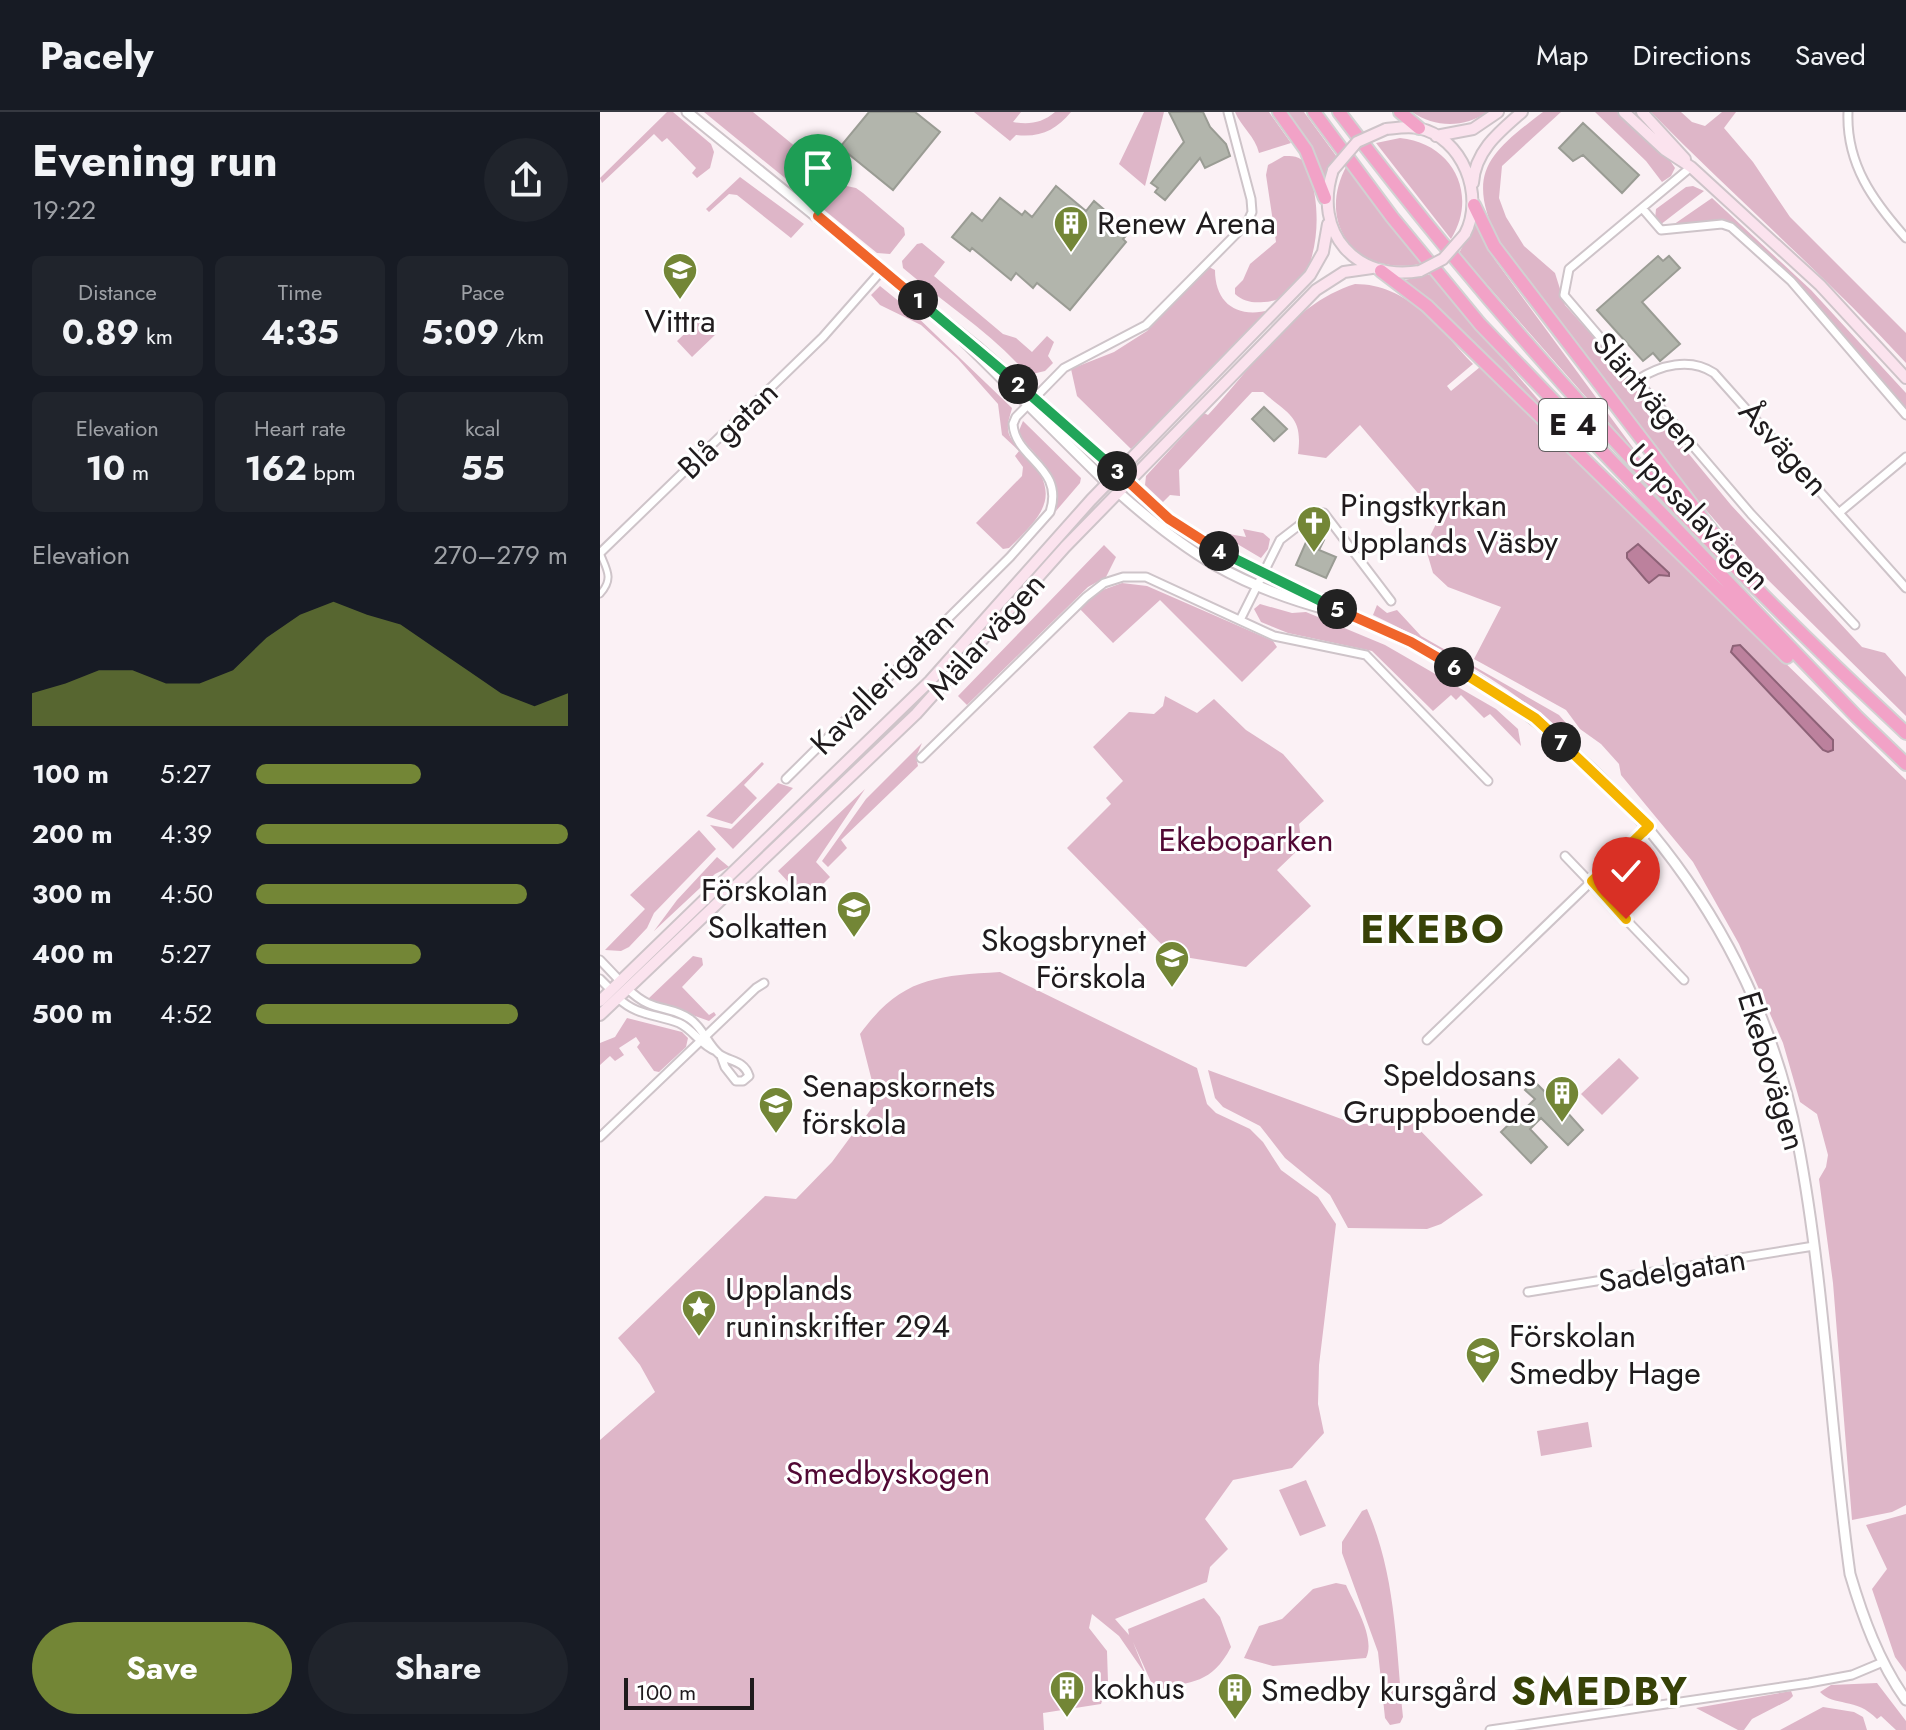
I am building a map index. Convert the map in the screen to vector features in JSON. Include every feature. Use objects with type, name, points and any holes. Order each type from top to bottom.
[{"type":"highway","points":[[1279,112],[1306,150],[1325,198]]},
{"type":"highway","name":"Uppsalavägen","points":[[1314,112],[1392,217],[1480,324],[1857,717],[1906,764]]},
{"type":"highway","name":"Uppsalavägen","points":[[1339,112],[1406,201],[1591,418],[1700,535],[1906,733]]},
{"type":"highway","points":[[1400,112],[1419,128]]},
{"type":"highway","points":[[1474,205],[1494,246],[1532,297],[1715,535],[1813,646]]},
{"type":"highway","points":[[1377,269],[1427,306],[1758,630],[1857,717]]},
{"type":"main road","points":[[1436,136],[1473,129],[1498,112]]},
{"type":"main road","points":[[1473,190],[1465,168],[1436,136],[1419,128],[1386,129],[1357,142],[1333,170],[1325,198],[1328,224],[1345,248],[1377,269],[1400,274],[1420,271],[1443,259],[1465,234],[1474,205],[1474,169],[1480,156],[1491,140],[1522,112]]},
{"type":"main road","points":[[1624,112],[1665,150],[1691,167],[1820,285],[1906,378]]},
{"type":"main road","points":[[1642,112],[1673,143],[1691,167]]},
{"type":"main road","name":"Mälarvägen","points":[[600,1015],[615,994],[915,697],[1118,471],[1310,275],[1323,252],[1328,224]]},
{"type":"main road","name":"Mälarvägen","points":[[624,985],[916,714],[1118,492],[1316,290],[1344,272],[1377,269]]},
{"type":"main road","points":[[1118,471],[1129,481]]},
{"type":"main road","points":[[1107,483],[1118,492]]},
{"type":"main road","name":"Mälarvägen","points":[[600,1001],[615,994]]},
{"type":"street","points":[[687,112],[976,346],[1107,483]]},
{"type":"street","points":[[1031,401],[1064,368],[1146,325],[1247,223],[1252,212],[1251,199],[1228,112]]},
{"type":"street","points":[[1848,112],[1849,144],[1858,172],[1906,238]]},
{"type":"street","name":"Släntvägen","points":[[1691,167],[1569,269],[1564,295],[1774,541],[1855,625]]},
{"type":"street","points":[[1642,208],[1661,230],[1722,224],[1731,227],[1791,281],[1906,415]]},
{"type":"street","name":"Blå gatan","points":[[600,594],[610,577],[600,553],[823,337],[883,269]]},
{"type":"street","name":"Åsvägen","points":[[1637,380],[1656,367],[1694,364],[1705,367],[1738,396],[1906,588]]},
{"type":"street","points":[[1031,401],[1118,471]]},
{"type":"street","name":"Kavallerigatan","points":[[786,779],[1010,557],[1050,512],[1050,483],[1040,463],[1013,432],[1016,417],[1031,401]]},
{"type":"street","points":[[1840,512],[1906,457]]},
{"type":"street","name":"Ekebovägen","points":[[1129,481],[1169,519],[1263,575],[1411,642],[1476,679],[1535,718],[1649,826],[1702,901],[1733,955],[1760,1016],[1798,1140],[1814,1246],[1850,1574],[1863,1616],[1883,1662],[1906,1700]]},
{"type":"street","name":"Ekebovägen","points":[[1118,492],[1188,550],[1256,588],[1347,615]]},
{"type":"street","points":[[1240,620],[1280,540],[1315,513],[1324,513],[1391,601]]},
{"type":"street","points":[[921,758],[1104,583],[1123,577],[1146,577],[1274,636],[1366,655],[1488,781]]},
{"type":"street","points":[[1427,1040],[1649,826]]},
{"type":"street","points":[[1565,856],[1684,980]]},
{"type":"street","points":[[600,960],[645,1005],[685,1016],[719,1053]]},
{"type":"street","points":[[600,979],[636,1013],[679,1023],[703,1038]]},
{"type":"street","points":[[600,1137],[764,983]]},
{"type":"street","name":"Sadelgatan","points":[[1528,1292],[1814,1246]]},
{"type":"street","points":[[1490,1730],[1809,1683],[1852,1675],[1883,1662]]},
{"type":"green space","points":[[667,112],[673,112],[711,144],[714,152],[710,168],[697,178],[692,173],[696,168],[667,138],[662,142],[654,134],[602,183],[600,178]]},
{"type":"green space","points":[[704,112],[753,112],[836,180],[841,174],[842,185],[863,193],[904,228],[905,235],[890,254],[877,253]]},
{"type":"green space","points":[[974,112],[1021,112],[1013,122],[1024,123],[1040,121],[1055,112],[1071,112],[1047,131],[1016,135],[1010,141]]},
{"type":"green space","points":[[1144,112],[1164,112],[1145,186],[1119,164]]},
{"type":"green space","points":[[1235,112],[1269,112],[1291,143],[1259,153]]},
{"type":"green space","points":[[1288,112],[1304,112],[1337,157],[1324,179],[1312,151]]},
{"type":"green space","points":[[1412,112],[1487,112],[1469,121],[1450,124],[1430,121]]},
{"type":"green space","points":[[1543,112],[1561,112],[1502,166],[1499,198],[1506,217],[1524,246],[1555,273],[1565,305],[1626,373],[1632,385],[1731,505],[1862,647],[1885,653],[1906,677],[1906,716],[1760,572],[1699,502],[1499,243],[1484,199],[1483,183],[1487,168],[1507,141]]},
{"type":"green space","points":[[1595,112],[1617,112],[1669,159],[1675,168],[1671,176],[1662,182],[1646,161]]},
{"type":"green space","points":[[1651,112],[1681,112],[1692,122],[1705,126],[1722,112],[1736,112],[1724,128],[1753,162],[1790,217],[1906,333],[1906,363],[1844,299]]},
{"type":"green space","points":[[1400,138],[1434,150],[1456,174],[1462,205],[1451,239],[1376,143]]},
{"type":"green space","points":[[1284,156],[1302,160],[1310,176],[1316,212],[1313,252],[1296,287],[1282,297],[1264,302],[1249,301],[1235,294],[1235,288],[1243,280],[1250,264],[1276,242],[1266,175],[1268,165]]},
{"type":"green space","points":[[1347,165],[1424,263],[1401,266],[1380,263],[1362,255],[1349,242],[1340,227],[1336,208],[1338,187]]},
{"type":"green space","points":[[740,177],[804,224],[791,238],[737,195],[729,194],[709,212],[706,209]]},
{"type":"green space","points":[[1693,186],[1704,191],[1660,225],[1655,219],[1656,209],[1686,187]]},
{"type":"green space","points":[[1712,198],[1811,290],[1906,393],[1906,409],[1795,282],[1733,224],[1670,227]]},
{"type":"green space","points":[[1475,224],[1495,260],[1645,464],[1459,253]]},
{"type":"green space","points":[[922,243],[945,262],[934,276],[1003,334],[1016,338],[1032,352],[1047,336],[1054,342],[1048,356],[1053,363],[1045,371],[1028,375],[984,332],[903,268],[902,261],[917,244]]},
{"type":"green space","points":[[1209,267],[1215,270],[1219,291],[1230,306],[1247,312],[1270,310],[1270,314],[1131,449],[1077,396],[1071,369],[1114,352],[1147,331]]},
{"type":"green space","points":[[1431,274],[1581,450],[1578,451],[1405,280]]},
{"type":"green space","points":[[1355,284],[1391,291],[1421,310],[1473,364],[1447,386],[1451,391],[1480,367],[1906,780],[1906,1505],[1892,1512],[1852,1520],[1833,1283],[1819,1179],[1828,1155],[1817,1114],[1800,1102],[1783,1043],[1739,944],[1693,862],[1621,775],[1619,764],[1601,744],[1580,729],[1566,710],[1474,659],[1501,607],[1448,587],[1433,573],[1425,546],[1439,518],[1360,425],[1326,458],[1298,454],[1298,432],[1292,417],[1263,392],[1252,392],[1179,470],[1180,496],[1170,495],[1163,502],[1145,485],[1146,476],[1204,413],[1208,415],[1274,339],[1311,306]]},
{"type":"green space","points":[[880,286],[911,311],[1012,408],[1009,434],[1035,466],[1046,491],[1040,513],[1009,548],[1003,549],[976,523],[1022,476],[1023,467],[1015,456],[1019,451],[1002,435],[998,404],[958,359],[921,325],[880,305],[871,295]]},
{"type":"green space","points":[[701,318],[716,334],[692,357],[677,341]]},
{"type":"green space","points":[[1023,421],[1081,478],[1056,511],[1057,497],[1052,476],[1018,433]]},
{"type":"green space","points":[[1243,529],[1263,533],[1270,539],[1268,549],[1261,558],[1217,532],[1246,537]]},
{"type":"green space","points":[[1104,545],[1116,557],[1106,577],[1088,587],[967,705],[958,696]]},
{"type":"green space","points":[[1122,583],[1147,586],[1273,641],[1277,647],[1242,682],[1160,600],[1113,643],[1078,607],[1100,591]]},
{"type":"green space","points":[[1260,604],[1292,613],[1306,612],[1385,645],[1496,709],[1518,729],[1521,746],[1490,714],[1484,718],[1461,695],[1456,700],[1451,695],[1433,711],[1372,651],[1288,633],[1261,622],[1254,609]]},
{"type":"green space","points":[[1377,605],[1387,613],[1397,610],[1421,636],[1559,715],[1573,731],[1567,738],[1499,684],[1450,654],[1373,615]]},
{"type":"green space","name":"Ekeboparken","points":[[1165,696],[1197,713],[1214,699],[1246,730],[1283,754],[1324,801],[1299,824],[1302,846],[1277,870],[1311,906],[1246,967],[1172,955],[1067,848],[1111,804],[1106,798],[1123,781],[1093,747],[1129,712],[1154,714],[1163,706]]},
{"type":"green space","points":[[922,743],[916,757],[918,766],[841,840],[847,848],[828,867],[822,861],[866,799]]},
{"type":"green space","points":[[762,762],[764,764],[744,785],[757,798],[732,824],[706,816]]},
{"type":"green space","points":[[778,783],[793,788],[733,849],[710,825],[731,829]]},
{"type":"green space","points":[[865,789],[816,862],[830,877],[806,901],[778,871]]},
{"type":"green space","points":[[699,830],[716,849],[654,913],[647,928],[629,947],[621,951],[605,950],[645,909],[630,895]]},
{"type":"green space","points":[[717,857],[729,867],[715,874],[654,931],[677,900]]},
{"type":"green space","points":[[693,956],[702,958],[703,965],[682,987],[709,1015],[714,1012],[716,1015],[709,1021],[648,999]]},
{"type":"green space","name":"Smedbyskogen","points":[[1000,972],[1197,1068],[1207,1104],[1216,1113],[1250,1129],[1263,1142],[1281,1170],[1318,1197],[1336,1224],[1319,1365],[1318,1404],[1324,1433],[1292,1468],[1233,1480],[1205,1519],[1228,1549],[1210,1567],[1207,1582],[1115,1619],[1129,1635],[1128,1629],[1204,1598],[1220,1617],[1231,1647],[1208,1675],[1155,1691],[1133,1642],[1146,1675],[1119,1636],[1092,1614],[1089,1628],[1107,1651],[1108,1682],[1101,1704],[1043,1713],[1044,1730],[600,1730],[600,1440],[655,1392],[640,1365],[618,1338],[765,1196],[796,1199],[832,1162],[877,1101],[860,1034],[875,1015],[890,1001],[921,984],[956,976]]},
{"type":"green space","points":[[627,1018],[682,1032],[688,1038],[686,1047],[659,1072],[654,1071],[637,1047],[640,1043],[636,1037],[619,1048],[624,1055],[615,1061],[610,1056],[600,1065],[600,1043],[615,1037]]},
{"type":"green space","points":[[1619,1058],[1639,1078],[1602,1115],[1581,1094]]},
{"type":"green space","points":[[1208,1070],[1355,1124],[1413,1123],[1483,1195],[1441,1224],[1427,1229],[1348,1228],[1330,1195],[1285,1158],[1260,1126],[1223,1107],[1215,1098]]},
{"type":"green space","points":[[1588,1422],[1592,1447],[1541,1456],[1537,1431]]},
{"type":"green space","points":[[1306,1480],[1326,1526],[1300,1536],[1279,1490]]},
{"type":"green space","points":[[1367,1509],[1384,1560],[1396,1638],[1403,1717],[1400,1723],[1390,1725],[1385,1718],[1378,1652],[1342,1553],[1342,1542],[1362,1511]]},
{"type":"green space","points":[[1906,1514],[1906,1672],[1895,1657],[1872,1589],[1887,1569],[1866,1525]]},
{"type":"green space","points":[[1336,1583],[1346,1585],[1363,1621],[1368,1641],[1366,1658],[1273,1666],[1244,1658],[1259,1626],[1282,1619],[1313,1589]]},
{"type":"green space","points":[[1877,1683],[1906,1721],[1906,1730],[1896,1730],[1881,1716],[1877,1719],[1861,1708],[1826,1697],[1820,1692],[1831,1685]]},
{"type":"green space","points":[[1791,1691],[1793,1696],[1789,1700],[1752,1719],[1744,1730],[1738,1730],[1696,1708]]},
{"type":"green space","points":[[1823,1707],[1854,1712],[1863,1717],[1867,1730],[1780,1730]]},
{"type":"shaded area","points":[[1638,544],[1669,576],[1659,575],[1649,583],[1646,580],[1627,558],[1627,553]]},
{"type":"shaded area","points":[[1740,645],[1833,740],[1833,750],[1823,750],[1731,652],[1733,646]]},
{"type":"building","points":[[869,112],[915,112],[940,132],[893,190],[840,147]]},
{"type":"building","points":[[1169,112],[1203,112],[1210,127],[1226,144],[1230,156],[1205,168],[1200,158],[1165,200],[1155,192],[1158,188],[1151,183],[1184,142]]},
{"type":"building","points":[[1583,123],[1639,175],[1622,193],[1583,155],[1573,161],[1559,148]]},
{"type":"building","points":[[1056,186],[1086,211],[1094,201],[1121,224],[1124,221],[1133,228],[1123,239],[1126,242],[1070,310],[1037,283],[1033,288],[1016,273],[1011,280],[972,248],[970,251],[952,237],[972,213],[982,221],[1000,198],[1022,215],[1025,211],[1032,217]]},
{"type":"building","points":[[1658,256],[1663,261],[1669,256],[1680,268],[1642,302],[1680,344],[1660,361],[1653,353],[1643,361],[1597,310]]},
{"type":"building","points":[[1264,407],[1287,429],[1274,441],[1252,419]]},
{"type":"building","name":"Pingstkyrkan Upplands Väsby","points":[[1310,533],[1324,540],[1319,550],[1336,557],[1326,578],[1296,565]]},
{"type":"building","name":"Speldosans Gruppboende","points":[[1534,1081],[1547,1094],[1549,1092],[1583,1130],[1568,1145],[1541,1118],[1530,1129],[1547,1147],[1531,1163],[1501,1132],[1535,1099],[1525,1090]]},
{"type":"place","name":"Renew Arena","points":[[1071,254]]},
{"type":"place","name":"Vittra","points":[[680,301]]},
{"type":"place","name":"Pingstkyrkan Upplands Väsby","points":[[1314,554]]},
{"type":"place","name":"Förskolan Solkatten","points":[[854,939]]},
{"type":"place","name":"Skogsbrynet Förskola","points":[[1172,989]]},
{"type":"place","name":"Speldosans Gruppboende","points":[[1562,1124]]},
{"type":"place","name":"Senapskornets förskola","points":[[776,1135]]},
{"type":"place","name":"Upplands runinskrifter 294","points":[[699,1338]]},
{"type":"place","name":"Förskolan Smedby Hage","points":[[1483,1385]]},
{"type":"place","name":"kokhus","points":[[1067,1719]]},
{"type":"place","name":"Smedby kursgård","points":[[1235,1721]]},
{"type":"district","name":"EKEBO","points":[[1433,929]]},
{"type":"district","name":"SMEDBY","points":[[1600,1691]]},
{"type":"route","points":[[818,216],[976,346],[1169,519],[1243,565],[1411,642],[1476,679],[1535,718],[1649,826],[1592,881],[1626,919]]}]
